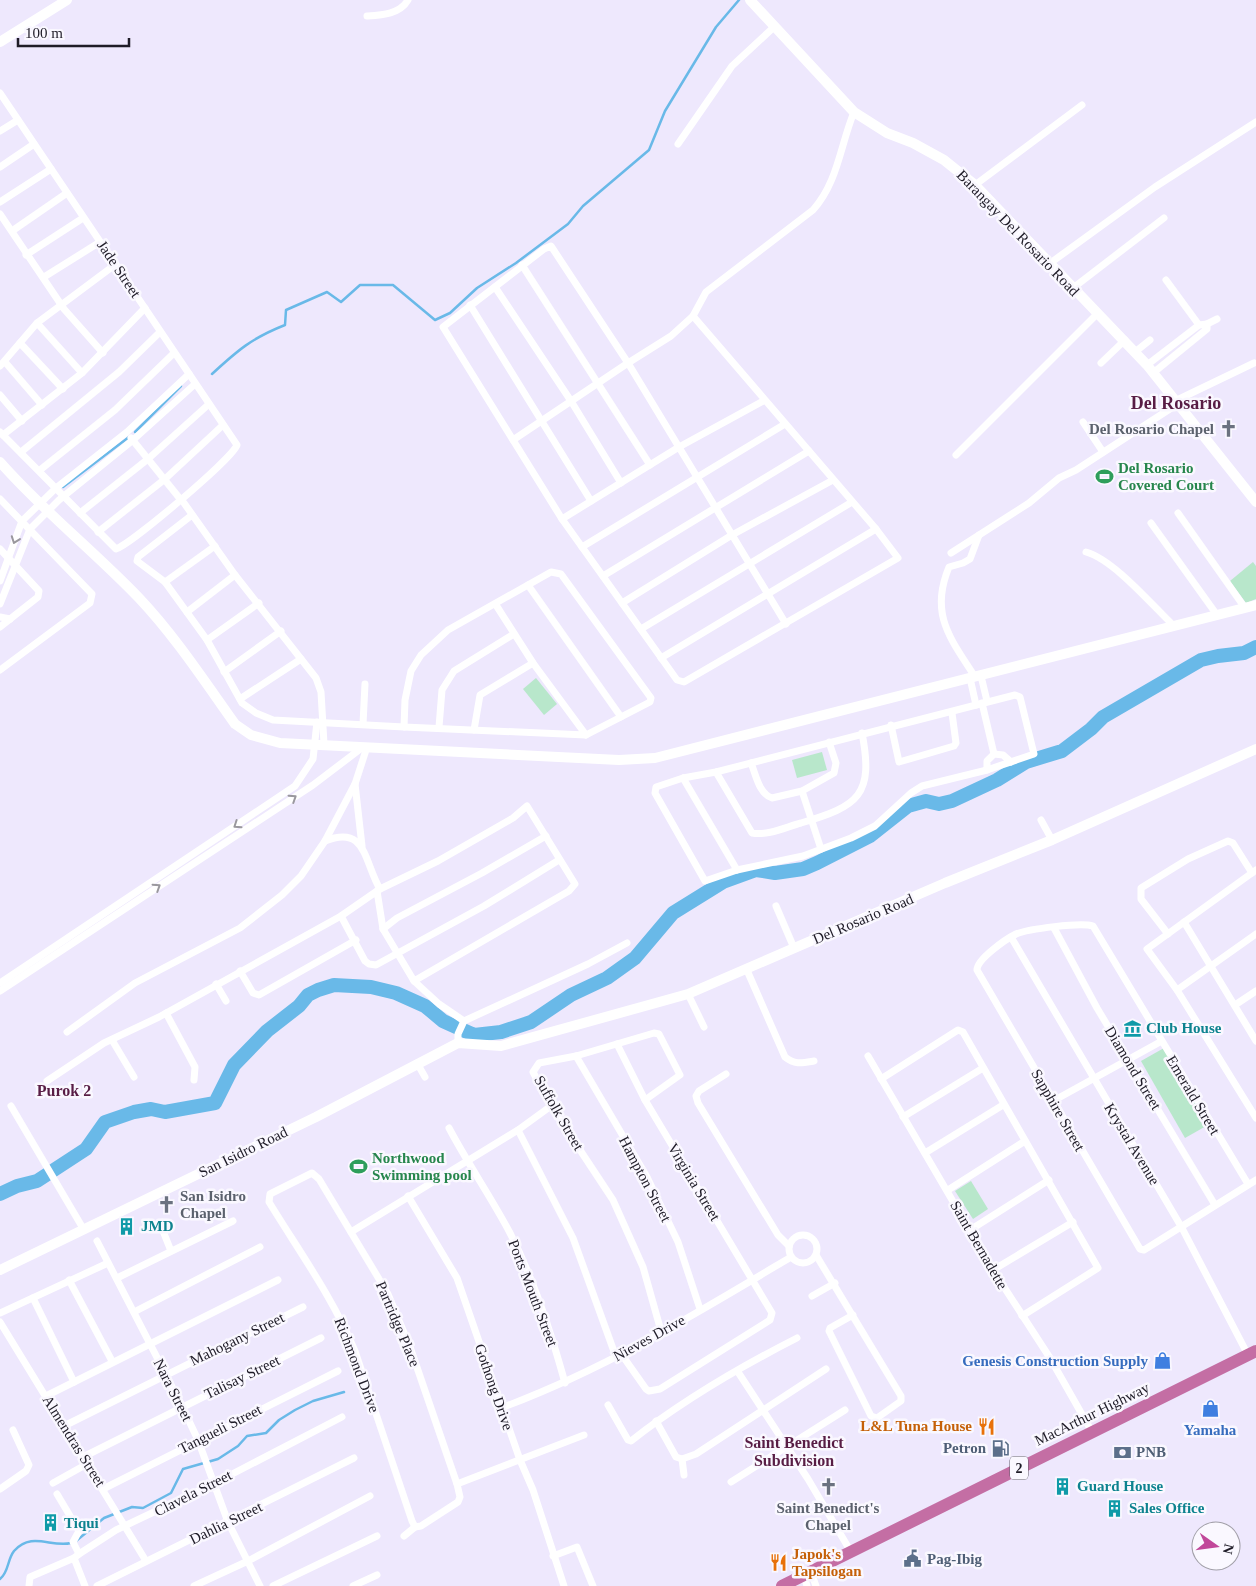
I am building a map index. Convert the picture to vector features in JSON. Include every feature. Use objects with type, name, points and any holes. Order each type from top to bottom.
[{"type":"highway","name":"MacArthur Highway","points":[[782,1586],[807,1578],[851,1552],[1252,1353]]},
{"type":"main road","points":[[0,42],[67,0]]},
{"type":"main road","name":"Barangay Del Rosario Road","points":[[750,0],[854,112],[887,133],[913,143],[944,160],[975,185],[1097,314],[1125,340],[1178,402],[1256,502]]},
{"type":"main road","points":[[0,462],[43,508],[145,605],[235,724],[266,740],[280,743],[619,760],[655,758],[976,677],[1173,624],[1256,605]]},
{"type":"main road","name":"Del Rosario Road","points":[[458,1038],[501,1046],[688,994],[1052,840],[1256,749]]},
{"type":"main road","name":"San Isidro Road","points":[[0,1270],[316,1117],[417,1063],[458,1038]]},
{"type":"street","points":[[367,16],[386,15],[401,8],[408,0]]},
{"type":"street","points":[[678,144],[732,66],[774,27]]},
{"type":"street","name":"Jade Street","points":[[0,94],[237,446],[182,501]]},
{"type":"street","points":[[975,185],[1082,105]]},
{"type":"street","points":[[512,440],[671,336],[693,316],[706,292],[813,210],[826,196],[836,172],[844,136],[854,112]]},
{"type":"street","points":[[0,131],[18,120]]},
{"type":"street","points":[[1049,264],[1155,187],[1256,122]]},
{"type":"street","points":[[0,167],[34,144]]},
{"type":"street","points":[[0,202],[51,169]]},
{"type":"street","points":[[12,231],[67,193]]},
{"type":"street","points":[[0,214],[62,306],[103,353]]},
{"type":"street","points":[[26,255],[84,218]]},
{"type":"street","points":[[1072,288],[1164,218]]},
{"type":"street","points":[[44,277],[100,242]]},
{"type":"street","points":[[693,316],[876,529],[898,558],[786,624],[684,682],[677,680],[562,519],[444,330],[445,324],[544,249],[551,246],[628,363],[786,624]]},
{"type":"street","points":[[42,405],[2,364],[37,323],[116,264]]},
{"type":"street","points":[[522,266],[599,382],[650,465]]},
{"type":"street","points":[[1166,280],[1199,325]]},
{"type":"street","points":[[495,287],[621,483]]},
{"type":"street","points":[[470,305],[590,501]]},
{"type":"street","points":[[145,308],[82,373],[22,421],[2,433],[116,549],[182,501]]},
{"type":"street","points":[[956,455],[1097,314]]},
{"type":"street","points":[[1150,369],[1199,325],[1208,324],[1217,319]]},
{"type":"street","points":[[37,323],[82,373]]},
{"type":"street","points":[[1150,369],[1205,331],[1208,324]]},
{"type":"street","points":[[21,452],[119,372],[160,332]]},
{"type":"street","points":[[1101,363],[1125,340]]},
{"type":"street","points":[[1135,352],[1150,340]]},
{"type":"street","points":[[20,343],[63,389]]},
{"type":"street","points":[[40,470],[115,410],[174,353]]},
{"type":"street","points":[[951,553],[1029,503],[1059,478],[1076,470],[1178,402],[1254,363]]},
{"type":"street","points":[[1,600],[30,529],[56,488],[126,432],[189,374]]},
{"type":"street","points":[[0,581],[22,522],[64,496],[133,440],[195,384]]},
{"type":"street","points":[[0,396],[22,421]]},
{"type":"street","points":[[562,519],[679,447],[765,400]]},
{"type":"street","points":[[80,513],[148,459],[209,404]]},
{"type":"street","points":[[1082,422],[1103,452]]},
{"type":"street","points":[[98,532],[165,479],[223,424]]},
{"type":"street","points":[[582,547],[785,424]]},
{"type":"street","points":[[0,983],[295,786],[314,759],[320,744],[320,686],[316,678],[259,603],[235,575],[182,501],[126,432]]},
{"type":"street","points":[[603,576],[809,451]]},
{"type":"street","points":[[622,603],[732,535],[833,480]]},
{"type":"street","points":[[0,499],[91,590],[92,599],[90,603],[0,670]]},
{"type":"street","points":[[641,629],[852,502]]},
{"type":"street","points":[[1178,513],[1245,608]]},
{"type":"street","points":[[192,515],[138,557],[140,564],[165,582],[207,640],[240,699],[256,713],[273,720],[404,727],[439,727],[586,735],[647,705],[652,698],[561,574],[551,572],[496,605],[448,630],[421,655],[411,671],[405,700],[404,727]]},
{"type":"street","points":[[1151,523],[1217,615]]},
{"type":"street","points":[[662,658],[876,529]]},
{"type":"street","points":[[980,534],[970,559],[963,564],[948,567],[941,615],[952,641],[976,677],[994,754]]},
{"type":"street","points":[[165,582],[215,546]]},
{"type":"street","points":[[0,549],[39,591],[38,597],[0,627]]},
{"type":"street","points":[[1086,552],[1099,556],[1115,568],[1173,624]]},
{"type":"street","points":[[187,612],[235,575]]},
{"type":"street","points":[[528,585],[621,718]]},
{"type":"street","points":[[207,640],[259,603]]},
{"type":"street","points":[[496,605],[533,662],[586,735]]},
{"type":"street","points":[[0,617],[10,619]]},
{"type":"street","points":[[224,672],[280,631]]},
{"type":"street","points":[[439,727],[442,690],[454,670],[514,634]]},
{"type":"street","points":[[240,699],[301,659]]},
{"type":"street","points":[[474,730],[480,695],[533,662]]},
{"type":"street","points":[[976,677],[982,703]]},
{"type":"street","points":[[363,724],[365,684]]},
{"type":"street","points":[[1015,695],[1020,697],[1034,754],[987,770],[922,786],[911,793],[875,826],[803,856],[737,870],[704,882],[655,793],[656,787],[683,778],[716,772],[982,703],[1015,695]]},
{"type":"street","points":[[892,725],[900,762],[954,746],[956,743],[952,712]]},
{"type":"street","points":[[716,772],[752,833],[760,834],[810,820],[841,809],[850,803],[860,791],[866,777],[867,762],[862,733]]},
{"type":"street","points":[[751,763],[762,789],[768,796],[772,798],[802,791],[834,773],[836,763],[829,742]]},
{"type":"street","points":[[67,1032],[134,983],[240,928],[282,895],[301,876],[325,841],[355,784],[365,746]]},
{"type":"street","points":[[0,991],[313,785],[365,746]]},
{"type":"street","points":[[994,754],[1003,755],[1011,762]]},
{"type":"street","points":[[987,770],[987,761],[994,754]]},
{"type":"street","points":[[683,778],[737,870]]},
{"type":"street","points":[[355,784],[362,846],[378,890],[383,929],[396,954],[414,981],[439,1004],[464,1022]]},
{"type":"street","points":[[802,791],[821,849]]},
{"type":"street","points":[[47,1081],[88,1052],[166,1013],[341,916],[378,890],[438,861],[513,818],[527,806],[559,860],[574,881],[573,889],[414,981]]},
{"type":"street","points":[[1041,820],[1052,840]]},
{"type":"street","points":[[383,929],[397,918],[470,880],[546,836]]},
{"type":"street","points":[[325,841],[334,837],[349,837],[362,846]]},
{"type":"street","points":[[1168,934],[1141,899],[1141,888],[1188,859],[1228,841],[1233,843],[1254,872],[1168,934],[1149,947],[1148,951],[1177,990],[1253,1108],[1256,1118]]},
{"type":"street","points":[[341,916],[369,964],[376,965],[484,906],[559,860]]},
{"type":"street","points":[[776,906],[794,948]]},
{"type":"street","points":[[1184,922],[1256,1041]]},
{"type":"street","name":"Emerald Street","points":[[1054,928],[1089,925],[1095,928],[1160,1042],[1248,1184]]},
{"type":"street","points":[[1011,937],[1024,932],[1054,928]]},
{"type":"street","name":"Diamond Street","points":[[1054,928],[1097,1008],[1215,1205]]},
{"type":"street","points":[[1177,990],[1256,934]]},
{"type":"street","name":"Sapphire Street","points":[[1011,937],[980,962],[977,970],[1052,1101],[1140,1249],[1144,1250],[1182,1228]]},
{"type":"street","name":"Krystal Avenue","points":[[1011,937],[1182,1228],[1252,1353]]},
{"type":"street","points":[[240,971],[253,993],[259,995],[356,940]]},
{"type":"street","points":[[458,1038],[464,1022],[588,964],[627,943]]},
{"type":"street","points":[[746,968],[785,1057],[791,1063],[801,1064],[814,1060]]},
{"type":"street","points":[[216,984],[226,1001]]},
{"type":"street","points":[[1235,1005],[1256,990]]},
{"type":"street","points":[[688,994],[704,1027]]},
{"type":"street","points":[[166,1013],[195,1068],[194,1080]]},
{"type":"street","points":[[881,1079],[958,1030],[963,1032],[1003,1104],[1097,1263],[1098,1268],[1096,1271],[1022,1316]]},
{"type":"street","name":"Suffolk Street","points":[[645,1100],[676,1079],[681,1072],[659,1034],[654,1033],[576,1056],[539,1063],[534,1069],[551,1106],[613,1200],[642,1267],[661,1331]]},
{"type":"street","points":[[112,1040],[134,1077]]},
{"type":"street","points":[[1052,1101],[1094,1080],[1160,1042]]},
{"type":"street","name":"Virginia Street","points":[[617,1044],[645,1100],[771,1309],[770,1320],[660,1389],[649,1391],[619,1356]]},
{"type":"street","name":"Hampton Street","points":[[576,1056],[647,1177],[678,1242],[700,1309]]},
{"type":"street","name":"Saint Bernadette","points":[[868,1056],[993,1270],[1050,1358],[1092,1432]]},
{"type":"street","points":[[417,1063],[425,1077]]},
{"type":"street","points":[[903,1117],[983,1068]]},
{"type":"street","points":[[726,1074],[699,1091],[696,1096],[698,1103],[778,1234],[789,1246],[791,1257],[798,1263],[807,1263],[816,1255]]},
{"type":"street","points":[[925,1152],[1003,1104]]},
{"type":"street","points":[[11,1106],[84,1230]]},
{"type":"street","points":[[351,1232],[518,1130],[551,1106]]},
{"type":"street","name":"Ports Mouth Street","points":[[449,1128],[510,1232],[547,1324],[565,1383]]},
{"type":"street","points":[[518,1130],[573,1238],[619,1356]]},
{"type":"street","points":[[948,1190],[1025,1141]]},
{"type":"street","name":"Partridge Place","points":[[304,1177],[315,1174],[388,1294],[410,1347],[457,1484],[460,1497],[458,1502],[446,1511],[415,1527]]},
{"type":"street","name":"Richmond Drive","points":[[304,1177],[270,1194],[269,1202],[334,1305],[345,1327],[415,1527]]},
{"type":"street","points":[[970,1230],[1049,1180]]},
{"type":"street","points":[[1182,1228],[1256,1180]]},
{"type":"street","name":"Gothong Drive","points":[[408,1196],[457,1278],[501,1408],[533,1490],[564,1586]]},
{"type":"street","points":[[117,1278],[233,1221]]},
{"type":"street","points":[[993,1270],[1073,1222]]},
{"type":"street","points":[[161,1226],[171,1251]]},
{"type":"street","points":[[789,1246],[798,1236],[807,1236],[815,1241],[816,1255],[835,1283],[901,1396],[900,1401],[877,1418],[871,1416],[829,1331],[830,1328],[853,1316]]},
{"type":"street","name":"Nara Street","points":[[97,1241],[182,1406],[198,1440],[228,1522],[260,1586]]},
{"type":"street","points":[[134,1312],[260,1247]]},
{"type":"street","name":"Nieves Drive","points":[[501,1408],[565,1383],[619,1356],[791,1257]]},
{"type":"street","points":[[0,1313],[108,1263]]},
{"type":"street","points":[[69,1280],[112,1361]]},
{"type":"street","points":[[46,1396],[112,1361],[278,1280]]},
{"type":"street","points":[[812,1296],[835,1283]]},
{"type":"street","points":[[33,1298],[74,1382]]},
{"type":"street","name":"Mahogany Street","points":[[64,1426],[304,1306]]},
{"type":"street","name":"Almendras Street","points":[[0,1322],[116,1509],[146,1561]]},
{"type":"street","name":"Talisay Street","points":[[83,1457],[321,1338]]},
{"type":"street","points":[[608,1405],[628,1440],[631,1441],[656,1421],[755,1360],[797,1338]]},
{"type":"street","points":[[656,1421],[676,1457],[682,1459],[696,1454],[826,1369]]},
{"type":"street","name":"Tangueli Street","points":[[103,1489],[338,1371]]},
{"type":"street","points":[[738,1372],[762,1412],[788,1448],[851,1552]]},
{"type":"street","points":[[731,1482],[788,1448],[845,1410]]},
{"type":"street","name":"Clavela Street","points":[[29,1586],[30,1577],[77,1554],[124,1524],[213,1484],[342,1417]]},
{"type":"street","points":[[0,1489],[26,1471],[29,1465],[13,1430]]},
{"type":"street","points":[[457,1484],[584,1435]]},
{"type":"street","name":"Dahlia Street","points":[[97,1586],[354,1458]]},
{"type":"street","points":[[682,1459],[684,1476]]},
{"type":"street","points":[[53,1483],[87,1464]]},
{"type":"street","points":[[58,1494],[79,1531],[72,1542],[85,1586]]},
{"type":"street","points":[[194,1586],[248,1561],[370,1496]]},
{"type":"street","points":[[404,1536],[415,1527]]},
{"type":"street","points":[[273,1586],[377,1536]]},
{"type":"street","points":[[553,1556],[577,1547],[593,1586]]},
{"type":"street","points":[[353,1586],[377,1575]]},
{"type":"street","points":[[807,1578],[816,1586]]},
{"type":"green space","points":[[1253,562],[1256,566],[1256,599],[1246,603],[1230,581]]},
{"type":"green space","points":[[536,678],[557,704],[544,715],[523,689]]},
{"type":"green space","points":[[822,752],[827,770],[797,778],[792,760]]},
{"type":"green space","points":[[1164,1048],[1208,1125],[1185,1138],[1141,1061]]},
{"type":"green space","points":[[971,1181],[988,1209],[973,1219],[955,1191]]},
{"type":"waterway","points":[[212,374],[246,345],[285,325],[286,310],[327,292],[341,302],[360,285],[393,285],[435,320],[450,313],[477,288],[516,263],[568,224],[583,206],[649,150],[665,111],[716,27],[739,0]]},
{"type":"waterway","points":[[135,432],[181,386]]},
{"type":"waterway","points":[[63,487],[129,437]]},
{"type":"waterway","points":[[0,1194],[17,1186],[37,1181],[86,1149],[105,1122],[134,1112],[151,1109],[165,1112],[215,1103],[234,1065],[267,1031],[299,1006],[308,995],[318,990],[334,985],[371,987],[396,993],[425,1006],[443,1021],[474,1035],[501,1032],[531,1022],[571,995],[607,978],[635,958],[673,913],[723,882],[756,870],[775,873],[803,869],[817,863],[870,836],[908,806],[926,801],[939,804],[952,801],[997,780],[1026,762],[1062,751],[1091,729],[1103,717],[1201,660],[1244,653],[1256,647]]},
{"type":"waterway","points":[[76,1541],[104,1518],[132,1507],[143,1508],[171,1493],[183,1469],[218,1459],[238,1446],[247,1436],[266,1433],[279,1420],[295,1410],[313,1401],[344,1392]]},
{"type":"waterway","points":[[0,1579],[5,1573],[12,1554],[21,1545],[35,1541],[71,1543]]},
{"type":"place","name":"Del Rosario Chapel","points":[[1228,429]]},
{"type":"place","name":"Del Rosario Covered Court","points":[[1104,477]]},
{"type":"place","name":"Club House","points":[[1132,1028]]},
{"type":"place","name":"Northwood Swimming pool","points":[[358,1167]]},
{"type":"place","name":"San Isidro Chapel","points":[[166,1205]]},
{"type":"place","name":"JMD","points":[[127,1226]]},
{"type":"place","name":"Genesis Construction Supply","points":[[1162,1361]]},
{"type":"place","name":"Yamaha","points":[[1210,1409]]},
{"type":"place","name":"L&L Tuna House","points":[[986,1426]]},
{"type":"place","name":"Petron","points":[[1000,1448]]},
{"type":"place","name":"PNB","points":[[1122,1452]]},
{"type":"place","name":"Guard House","points":[[1063,1486]]},
{"type":"place","name":"Saint Benedict's Chapel","points":[[828,1487]]},
{"type":"place","name":"Sales Office","points":[[1115,1508]]},
{"type":"place","name":"Tiqui","points":[[50,1523]]},
{"type":"place","name":"Pag-Ibig","points":[[913,1559]]},
{"type":"place","name":"Japok's Tapsilogan","points":[[778,1563]]},
{"type":"district","name":"Del Rosario","points":[[1176,403]]},
{"type":"district","name":"Purok 2","points":[[64,1090]]},
{"type":"district","name":"Saint Benedict Subdivision","points":[[794,1451]]}]
